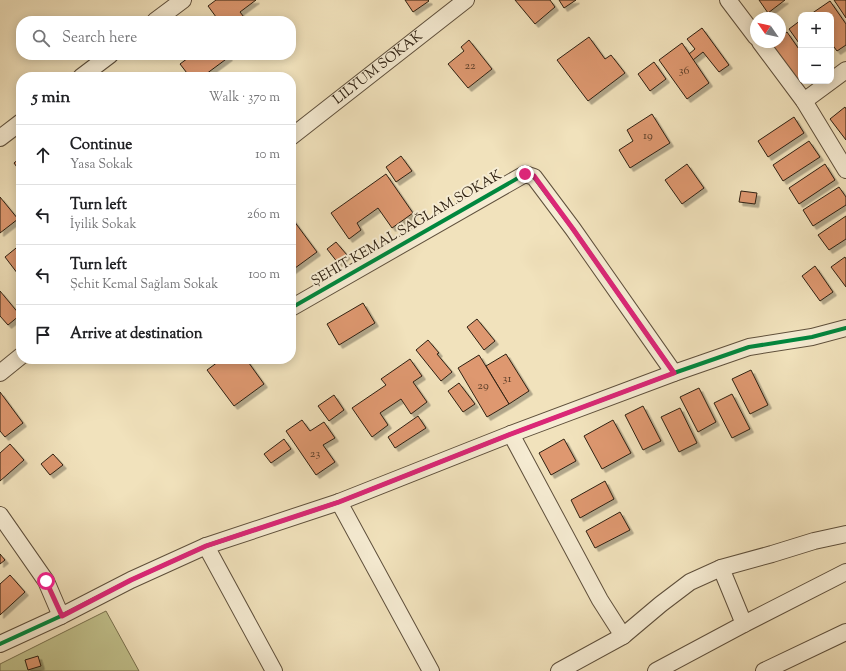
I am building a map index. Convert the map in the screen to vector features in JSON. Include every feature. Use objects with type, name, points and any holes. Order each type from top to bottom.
[{"type":"street","points":[[162,16],[183,0]]},
{"type":"street","name":"LILYUM SOKAK","points":[[296,133],[466,0]]},
{"type":"street","points":[[728,0],[750,29]]},
{"type":"street","points":[[764,48],[804,101],[846,170]]},
{"type":"street","points":[[88,72],[103,60]]},
{"type":"street","points":[[804,101],[846,70]]},
{"type":"street","points":[[0,138],[16,126]]},
{"type":"street","name":"ŞEHIT KEMAL SAĞLAM SOKAK","points":[[296,305],[525,174],[534,176],[674,373]]},
{"type":"street","points":[[0,644],[62,616],[131,580],[206,546],[339,502],[511,434],[674,373],[749,347],[812,337],[846,328]]},
{"type":"street","points":[[0,374],[16,360]]},
{"type":"street","points":[[511,434],[600,600],[623,636]]},
{"type":"street","points":[[339,502],[431,671]]},
{"type":"street","points":[[0,515],[46,581],[62,616]]},
{"type":"street","points":[[559,671],[623,636],[690,582],[721,568],[814,541],[846,534]]},
{"type":"street","points":[[206,546],[274,671]]},
{"type":"street","points":[[721,568],[744,624]]},
{"type":"street","points":[[656,671],[846,572]]},
{"type":"street","points":[[764,671],[846,632]]},
{"type":"green space","points":[[106,611],[139,671],[0,671],[0,664]]},
{"type":"building","points":[[216,0],[256,0],[240,12],[243,16],[215,16],[208,6]]},
{"type":"building","points":[[405,0],[428,0],[429,1],[413,12]]},
{"type":"building","points":[[515,0],[550,0],[555,7],[535,24]]},
{"type":"building","points":[[559,0],[576,0],[564,8]]},
{"type":"building","points":[[759,0],[785,0],[769,12],[767,12]]},
{"type":"building","points":[[834,0],[846,0],[846,18]]},
{"type":"building","points":[[830,1],[846,24],[846,45],[837,51],[834,47],[834,12],[814,12]]},
{"type":"building","points":[[798,22],[798,42],[789,29]]},
{"type":"building","points":[[702,28],[729,65],[719,72],[703,52],[693,60],[689,54],[695,49],[687,39]]},
{"type":"building","points":[[787,32],[798,48],[798,79],[794,82],[770,48],[786,48]]},
{"type":"building","points":[[589,37],[605,59],[611,55],[625,73],[588,101],[557,60]]},
{"type":"building","points":[[469,40],[492,69],[468,88],[448,64],[464,51],[461,47]]},
{"type":"building","points":[[682,43],[709,83],[687,99],[659,60]]},
{"type":"building","points":[[185,60],[225,60],[209,72],[186,72],[180,64]]},
{"type":"building","points":[[654,62],[666,79],[650,91],[638,74]]},
{"type":"building","points":[[845,107],[846,109],[846,140],[830,119]]},
{"type":"building","points":[[652,114],[670,143],[630,168],[619,150],[633,141],[627,130]]},
{"type":"building","points":[[794,117],[804,133],[768,157],[758,141]]},
{"type":"building","points":[[809,141],[820,157],[783,181],[773,165]]},
{"type":"building","points":[[401,156],[412,171],[396,182],[386,167]]},
{"type":"building","points":[[687,164],[704,188],[682,204],[665,180]]},
{"type":"building","points":[[825,164],[835,180],[799,204],[789,188]]},
{"type":"building","points":[[386,174],[413,213],[392,228],[378,208],[357,223],[361,230],[349,239],[331,213]]},
{"type":"building","points":[[839,187],[846,197],[846,205],[813,226],[803,210]]},
{"type":"building","points":[[741,191],[757,193],[755,204],[739,202]]},
{"type":"building","points":[[0,197],[16,217],[16,221],[0,233]]},
{"type":"building","points":[[846,216],[846,239],[829,250],[818,235]]},
{"type":"building","points":[[296,224],[317,252],[296,267]]},
{"type":"building","points":[[336,242],[347,255],[338,263],[327,249]]},
{"type":"building","points":[[16,248],[16,271],[5,257]]},
{"type":"building","points":[[845,257],[846,259],[846,287],[831,267]]},
{"type":"building","points":[[815,266],[833,292],[820,301],[802,276]]},
{"type":"building","points":[[0,291],[16,310],[16,318],[8,325],[0,316]]},
{"type":"building","points":[[363,303],[375,323],[339,345],[327,324]]},
{"type":"building","points":[[477,319],[495,341],[484,350],[467,327]]},
{"type":"building","points":[[428,340],[452,372],[441,381],[416,350]]},
{"type":"building","points":[[506,354],[529,391],[509,404],[486,366]]},
{"type":"building","points":[[479,355],[509,404],[487,417],[458,368]]},
{"type":"building","points":[[410,359],[422,376],[413,382],[427,402],[411,414],[401,399],[380,413],[388,425],[372,437],[352,408],[386,385],[381,379]]},
{"type":"building","points":[[215,364],[250,364],[264,384],[234,406],[207,370]]},
{"type":"building","points":[[751,370],[768,405],[750,414],[732,379]]},
{"type":"building","points":[[459,383],[475,404],[463,412],[448,391]]},
{"type":"building","points":[[699,388],[716,422],[698,432],[680,397]]},
{"type":"building","points":[[0,392],[23,423],[5,437],[0,431]]},
{"type":"building","points":[[732,394],[750,429],[732,438],[714,403]]},
{"type":"building","points":[[334,395],[344,410],[329,421],[318,406]]},
{"type":"building","points":[[643,406],[661,441],[643,450],[625,415]]},
{"type":"building","points":[[680,408],[697,443],[679,452],[661,417]]},
{"type":"building","points":[[418,416],[426,428],[395,448],[388,437]]},
{"type":"building","points":[[302,420],[310,431],[324,422],[335,438],[323,445],[335,462],[316,475],[286,431]]},
{"type":"building","points":[[613,420],[631,453],[602,469],[584,436]]},
{"type":"building","points":[[284,439],[291,449],[271,463],[264,454]]},
{"type":"building","points":[[564,439],[576,461],[551,475],[539,453]]},
{"type":"building","points":[[10,444],[24,460],[0,481],[0,453]]},
{"type":"building","points":[[53,454],[63,465],[50,475],[41,464]]},
{"type":"building","points":[[605,481],[614,499],[580,518],[571,500]]},
{"type":"building","points":[[620,512],[630,530],[595,548],[586,531]]},
{"type":"building","points":[[0,554],[5,560],[0,564]]},
{"type":"building","points":[[10,575],[25,592],[0,615],[0,584]]},
{"type":"building","points":[[38,656],[41,666],[28,670],[25,660]]},
{"type":"cycle path","points":[[296,305],[525,174],[534,177],[573,229],[674,373]]},
{"type":"cycle path","points":[[0,644],[61,616],[131,580],[206,546],[339,502],[511,434],[674,373],[749,347],[812,337],[846,328]]},
{"type":"route","points":[[46,581],[62,616],[131,580],[206,546],[339,502],[511,434],[674,373],[534,176],[525,174]]}]
